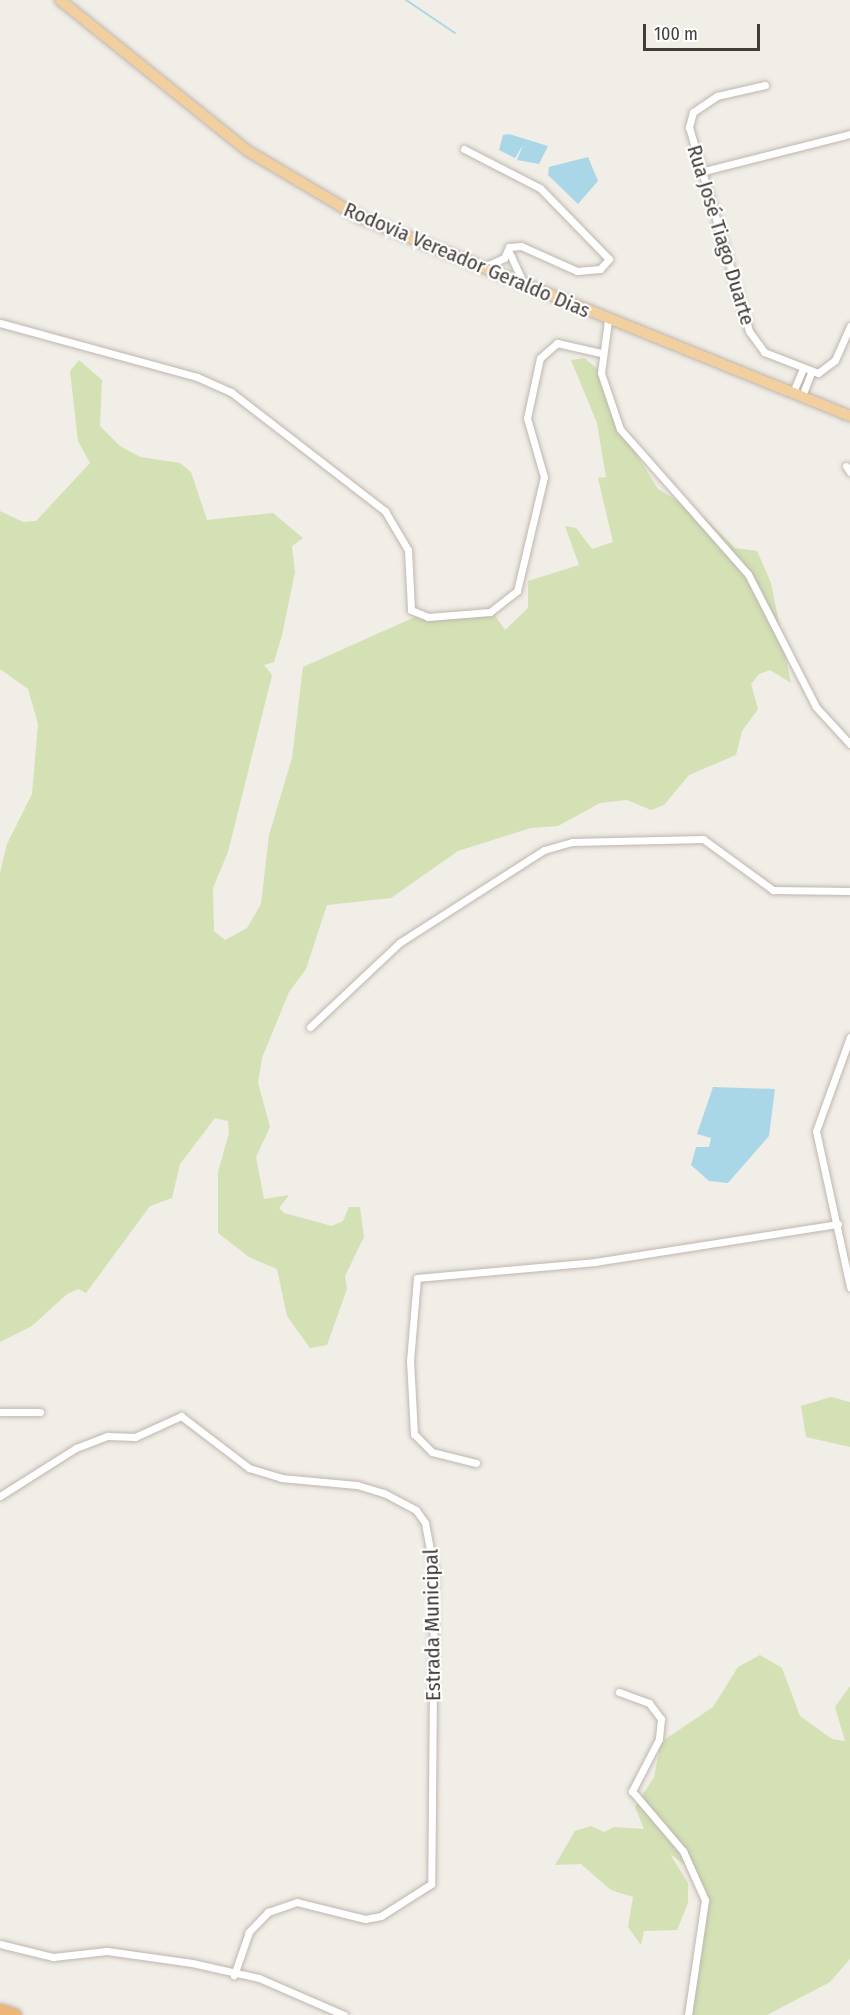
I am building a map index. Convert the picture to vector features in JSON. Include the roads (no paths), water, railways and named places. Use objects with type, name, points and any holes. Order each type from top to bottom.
[{"type":"highway","points":[[0,2010],[15,2015]]},
{"type":"main road","name":"Rodovia Vereador Geraldo Dias","points":[[60,0],[248,151],[296,182],[388,231],[850,416]]},
{"type":"street","name":"Rua José Tiago Duarte","points":[[765,85],[717,96],[693,112],[689,127],[700,172],[749,332],[764,352],[806,372]]},
{"type":"street","points":[[700,172],[850,134]]},
{"type":"street","points":[[464,148],[540,188],[609,261],[600,269],[577,271],[528,247],[509,247],[524,286]]},
{"type":"street","points":[[482,268],[509,252]]},
{"type":"street","points":[[608,320],[601,353],[603,388],[620,429],[748,574],[816,706],[850,744]]},
{"type":"street","points":[[0,323],[197,377],[231,392],[385,511],[408,550],[411,610],[428,617],[490,612],[517,591],[544,477],[527,418],[540,358],[557,343],[601,353]]},
{"type":"street","points":[[797,394],[806,372],[835,360],[850,326]]},
{"type":"street","points":[[310,1027],[399,943],[544,850],[572,842],[703,839],[773,890],[850,891]]},
{"type":"street","points":[[850,1037],[816,1131],[850,1287]]},
{"type":"street","points":[[476,1463],[432,1452],[414,1434],[410,1361],[417,1278],[595,1262],[838,1224]]},
{"type":"street","points":[[0,1412],[40,1412]]},
{"type":"street","name":"Estrada Municipal","points":[[0,1496],[76,1448],[108,1436],[135,1437],[181,1416],[249,1468],[281,1478],[357,1485],[384,1493],[416,1510],[425,1523],[434,1551],[431,1884],[381,1916],[365,1919],[317,1904],[274,1909],[255,1923],[234,1975]]},
{"type":"street","points":[[619,1692],[649,1703],[661,1719],[659,1739],[632,1791],[683,1851],[705,1900],[688,2015]]},
{"type":"street","points":[[0,1944],[53,1957],[128,1954],[259,1978],[344,2015]]},
{"type":"water","points":[[509,134],[548,146],[539,164],[517,160],[523,145],[515,158],[499,150],[503,135]]},
{"type":"water","points":[[588,157],[598,181],[578,204],[548,175],[549,167]]},
{"type":"water","points":[[713,1087],[775,1089],[769,1136],[728,1183],[709,1181],[691,1165],[696,1147],[709,1147],[711,1138],[697,1134]]},
{"type":"waterway","points":[[406,0],[455,33]]}]
